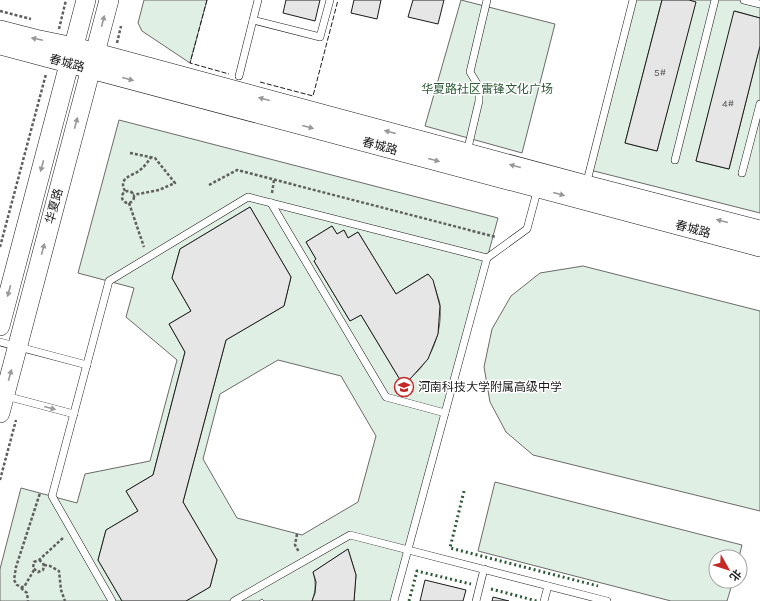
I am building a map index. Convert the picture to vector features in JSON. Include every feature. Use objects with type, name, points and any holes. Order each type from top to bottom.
[{"type":"street","name":"华夏路","points":[[0,326],[86,0]]},
{"type":"street","name":"华夏路","points":[[1,401],[9,344],[93,61],[109,0]]},
{"type":"street","name":"春城路","points":[[0,30],[52,51]]},
{"type":"street","name":"春城路","points":[[0,45],[52,51],[72,55],[465,160],[760,247]]},
{"type":"street","name":"春城路","points":[[540,181],[586,185],[760,230]]},
{"type":"lane","points":[[239,76],[258,0]]},
{"type":"lane","points":[[253,20],[320,38],[330,0]]},
{"type":"lane","points":[[465,160],[479,101],[479,87],[470,72],[487,0]]},
{"type":"lane","points":[[586,185],[633,0]]},
{"type":"lane","points":[[675,160],[715,0]]},
{"type":"lane","points":[[744,0],[760,4]]},
{"type":"lane","points":[[742,174],[760,104]]},
{"type":"lane","points":[[394,601],[487,258],[527,229],[540,181]]},
{"type":"lane","points":[[112,601],[52,496],[109,281],[248,197],[487,258]]},
{"type":"lane","points":[[271,203],[386,397],[445,412]]},
{"type":"lane","points":[[9,344],[87,365]]},
{"type":"lane","points":[[1,401],[74,414]]},
{"type":"lane","points":[[234,601],[350,535],[607,601]]},
{"type":"lane","points":[[476,601],[484,569]]},
{"type":"lane","points":[[544,601],[548,586]]},
{"type":"path","points":[[0,247],[66,0]]},
{"type":"path","points":[[125,191],[131,192],[133,195],[159,190],[175,183],[155,158],[130,153]]},
{"type":"path","points":[[129,202],[124,201],[122,198],[122,194],[125,191],[124,182],[128,176],[138,172],[147,164],[151,156]]},
{"type":"path","points":[[209,185],[237,170],[510,241]]},
{"type":"path","points":[[129,202],[132,200],[133,195]]},
{"type":"path","points":[[129,202],[148,257]]},
{"type":"path","points":[[28,601],[27,593],[17,585],[14,580],[16,567],[40,493]]},
{"type":"path","points":[[21,587],[24,587],[34,570],[34,562],[39,560],[71,530]]},
{"type":"path","points":[[297,534],[295,545],[303,562]]},
{"type":"path","points":[[39,560],[59,571],[61,590],[65,601]]},
{"type":"path","points":[[34,570],[38,572],[41,571],[44,568],[44,564]]},
{"type":"green space","points":[[144,0],[207,0],[190,63],[142,31],[138,23]]},
{"type":"green space","name":"华夏路社区雷锋文化广场","points":[[461,0],[555,24],[522,153],[425,126]]},
{"type":"green space","points":[[633,0],[662,0],[625,143],[657,151],[695,2],[689,0],[760,0],[760,18],[735,11],[696,161],[729,169],[760,46],[760,213],[590,170]]},
{"type":"green space","points":[[119,120],[498,218],[394,601],[354,601],[356,575],[348,549],[313,572],[315,586],[312,601],[264,601],[262,599],[259,601],[186,601],[210,587],[217,560],[183,502],[226,340],[284,306],[291,277],[250,207],[180,249],[172,278],[191,311],[169,324],[185,352],[153,475],[126,491],[138,511],[106,530],[98,560],[122,601],[0,601],[0,569],[21,488],[77,503],[85,474],[150,461],[177,360],[126,317],[134,288],[78,273]],"holes":[[[332,226],[337,234],[344,230],[348,238],[358,232],[396,294],[428,274],[433,281],[440,304],[439,328],[436,339],[426,360],[411,377],[402,383],[361,315],[350,321],[314,261],[316,259],[306,242]],[[278,360],[341,376],[376,436],[358,502],[302,535],[237,518],[203,459],[220,394]]]},
{"type":"green space","points":[[583,266],[760,311],[760,511],[533,455],[506,432],[490,402],[484,367],[492,329],[511,296],[540,273]]},
{"type":"green space","points":[[495,482],[742,545],[741,549],[708,549],[708,589],[731,589],[727,601],[671,601],[478,551]]},
{"type":"building","points":[[286,0],[320,0],[315,21],[283,13]]},
{"type":"building","points":[[354,0],[381,0],[377,19],[351,13]]},
{"type":"building","points":[[413,0],[444,0],[438,24],[408,17]]},
{"type":"building","points":[[662,0],[689,0],[696,2],[657,151],[625,143]]},
{"type":"building","points":[[734,11],[760,18],[760,46],[729,169],[696,161]]},
{"type":"building","points":[[250,207],[291,277],[284,306],[226,340],[183,502],[217,560],[210,587],[186,601],[122,601],[98,560],[106,530],[138,511],[126,491],[153,475],[185,352],[169,324],[191,311],[172,278],[180,249]]},
{"type":"building","points":[[332,226],[337,234],[344,230],[348,238],[358,232],[396,294],[428,274],[433,280],[440,306],[438,334],[428,359],[410,379],[402,383],[361,315],[350,321],[314,261],[316,259],[306,242]]},
{"type":"building","points":[[348,549],[356,575],[354,601],[312,601],[315,593],[316,582],[313,572]]},
{"type":"building","points":[[425,580],[466,590],[463,601],[420,601]]},
{"type":"building","points":[[493,597],[509,601],[492,601]]},
{"type":"hedge","points":[[464,491],[450,548],[598,586]]},
{"type":"hedge","points":[[409,601],[417,571],[471,584]]},
{"type":"hedge","points":[[491,589],[537,601]]},
{"type":"fence","points":[[207,0],[190,63],[229,74]]},
{"type":"fence","points":[[260,82],[313,96],[338,0]]},
{"type":"place","name":"河南科技大学附属高级中学","points":[[404,387]]}]
